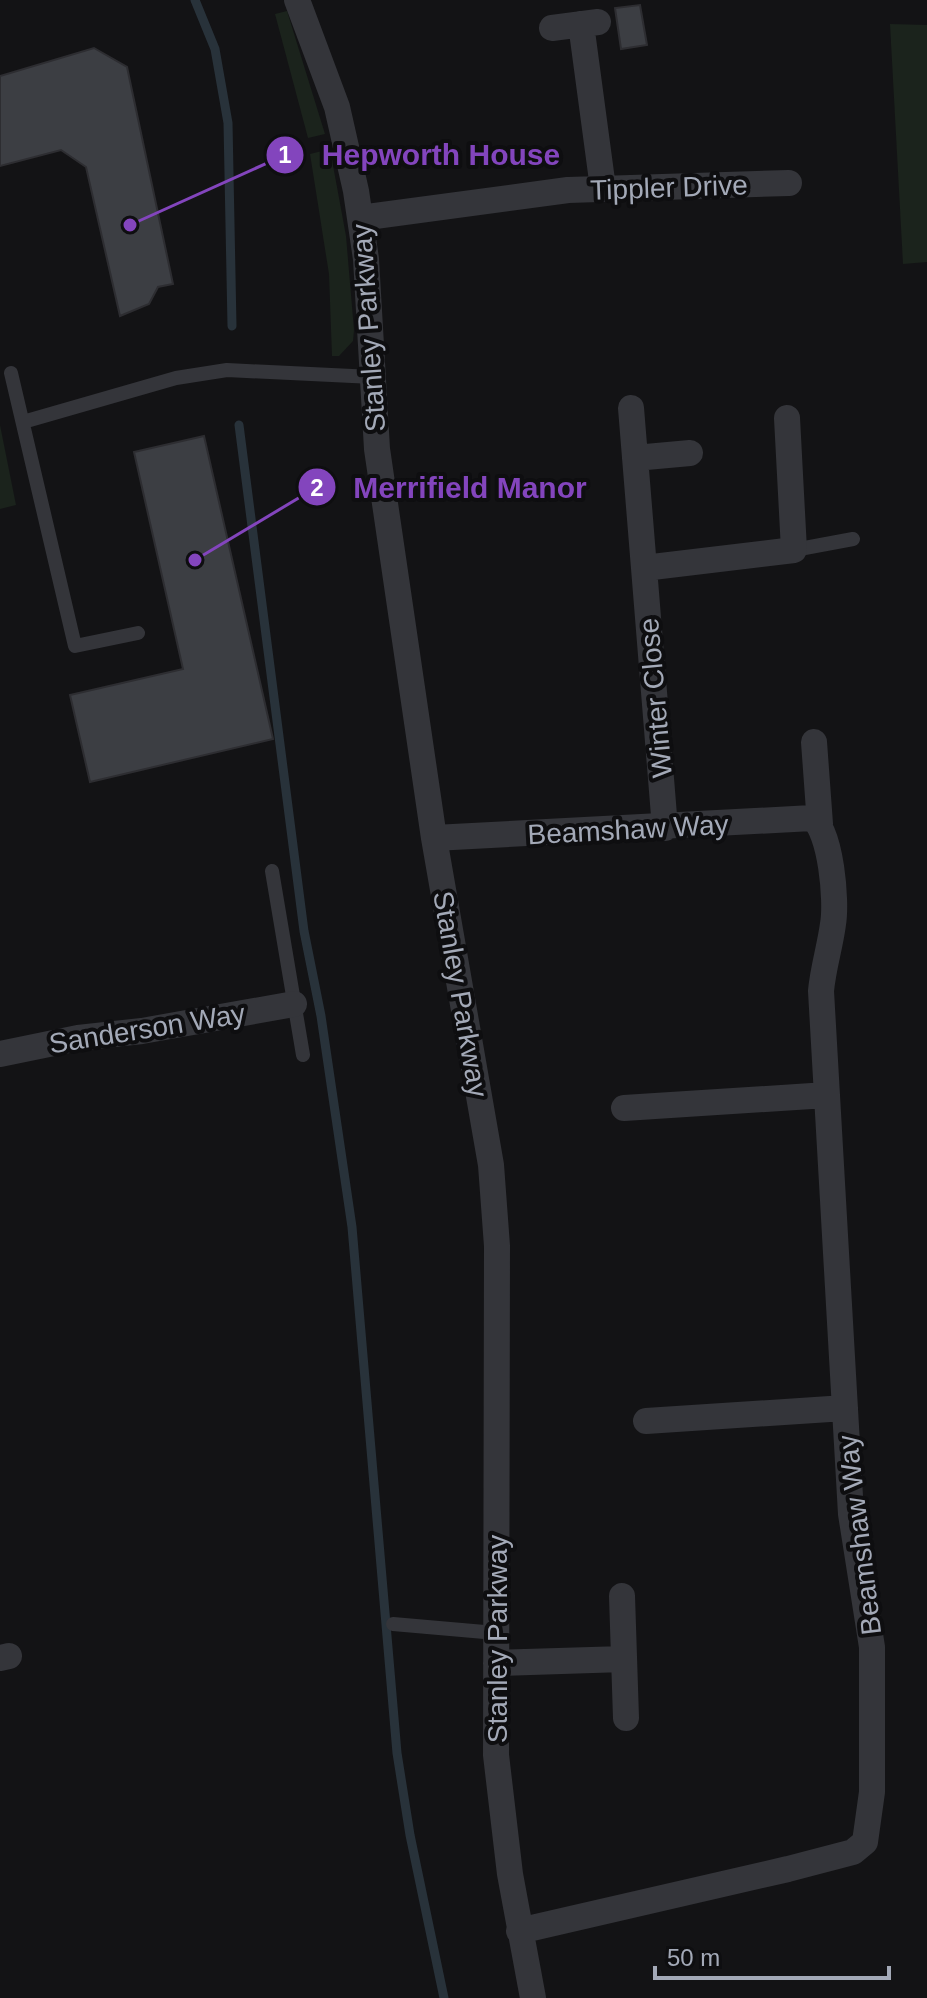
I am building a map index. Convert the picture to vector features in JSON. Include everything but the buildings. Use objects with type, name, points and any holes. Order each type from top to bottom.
[{"type":"street","name":"Stanley Parkway","points":[[297,0],[337,107],[360,218],[377,449],[434,838],[491,1165],[497,1246],[496,1755],[519,1931],[533,1998]]},
{"type":"street","points":[[552,28],[590,23],[603,188]]},
{"type":"street","name":"Tippler Drive","points":[[360,218],[603,188],[789,183]]},
{"type":"street","name":"Winter Close","points":[[631,408],[665,828]]},
{"type":"street","points":[[644,568],[794,550],[787,418]]},
{"type":"street","points":[[635,458],[690,453]]},
{"type":"street","name":"Beamshaw Way","points":[[519,1931],[801,1866],[853,1852],[865,1842],[872,1792],[872,1647],[851,1514],[821,991],[834,920],[827,840],[820,824],[814,742]]},
{"type":"street","name":"Beamshaw Way","points":[[434,838],[812,818],[820,824]]},
{"type":"street","name":"Sanderson Way","points":[[0,1054],[78,1038],[142,1031],[294,1004]]},
{"type":"street","points":[[624,1108],[827,1095]]},
{"type":"street","points":[[646,1421],[845,1408]]},
{"type":"street","points":[[622,1596],[626,1718]]},
{"type":"street","points":[[496,1663],[624,1659]]},
{"type":"lane","points":[[23,422],[176,378],[227,370],[373,377]]},
{"type":"lane","points":[[11,373],[75,646],[138,633]]},
{"type":"lane","points":[[794,550],[853,539]]},
{"type":"lane","points":[[272,871],[303,1055]]},
{"type":"lane","points":[[393,1624],[496,1633]]},
{"type":"shaded area","points":[[287,11],[325,134],[308,138],[275,14]]},
{"type":"shaded area","points":[[890,24],[927,25],[927,262],[903,264]]},
{"type":"shaded area","points":[[330,149],[346,236],[354,330],[353,341],[339,356],[332,356],[329,274],[310,154]]},
{"type":"shaded area","points":[[0,425],[16,505],[0,509]]},
{"type":"waterway","points":[[195,0],[215,49],[228,123],[232,326]]},
{"type":"waterway","points":[[239,425],[304,931],[321,1016],[352,1227],[397,1753],[410,1835],[444,1998]]},
{"type":"place","name":"Hepworth House","points":[[130,225]]},
{"type":"place","name":"Merrifield Manor","points":[[195,560]]}]
